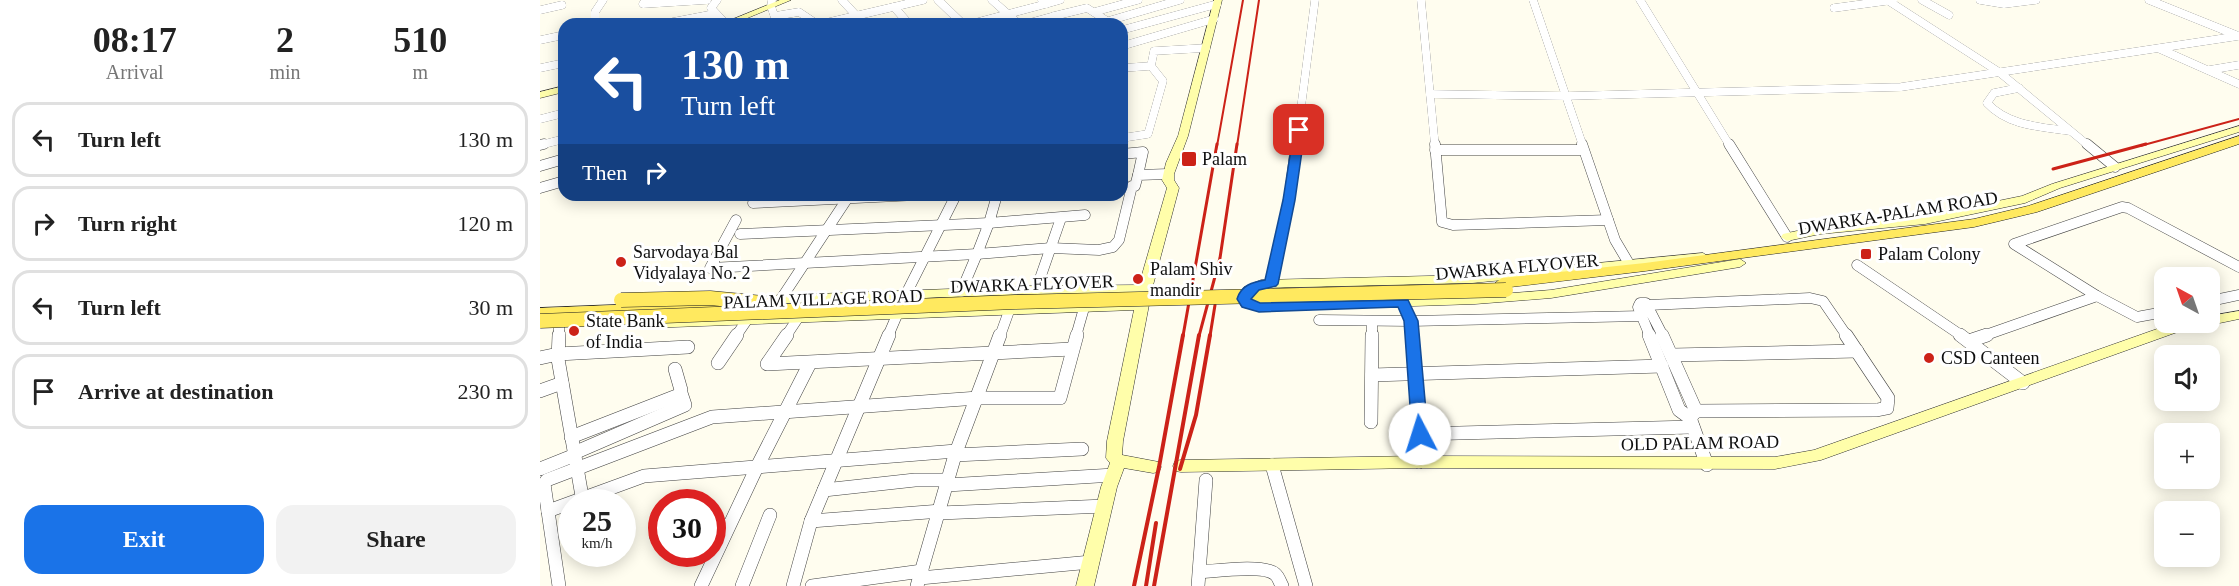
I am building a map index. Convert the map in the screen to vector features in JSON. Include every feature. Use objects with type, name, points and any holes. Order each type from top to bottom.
[{"type":"main road","name":"DWARKA-PALAM ROAD","points":[[1736,259],[1974,223],[2032,209],[2239,140]]},
{"type":"main road","name":"DWARKA-PALAM ROAD","points":[[1736,259],[1983,229],[2042,215],[2239,150]]},
{"type":"main road","name":"DWARKA FLYOVER","points":[[540,321],[1015,303],[1506,291],[1736,259]]},
{"type":"main road","name":"DWARKA FLYOVER","points":[[540,308],[762,304],[1490,283],[1695,264]]},
{"type":"main road","points":[[540,308],[621,300],[711,298],[762,304]]},
{"type":"street","points":[[595,18],[595,12],[603,0]]},
{"type":"street","points":[[646,0],[643,4],[707,0]]},
{"type":"street","points":[[717,0],[711,8],[718,18]]},
{"type":"street","points":[[738,18],[771,3],[787,0]]},
{"type":"street","points":[[842,0],[856,16]]},
{"type":"street","points":[[849,18],[923,0]]},
{"type":"street","points":[[938,0],[960,18]]},
{"type":"street","points":[[992,0],[1013,18]]},
{"type":"street","points":[[990,18],[1044,2],[1060,0]]},
{"type":"street","points":[[1094,12],[1138,0]]},
{"type":"street","points":[[1125,18],[1180,0]]},
{"type":"street","points":[[1271,284],[1289,200],[1316,0]]},
{"type":"street","points":[[1421,0],[1441,220],[1453,225],[1608,220]]},
{"type":"street","points":[[1533,0],[1615,240],[1628,262]]},
{"type":"street","points":[[1640,0],[1787,237],[1820,230],[1925,220],[1979,210],[2025,199],[2056,186],[2239,129]]},
{"type":"street","points":[[1834,8],[1890,0],[1999,72],[2115,167]]},
{"type":"street","points":[[1922,0],[1949,15]]},
{"type":"street","points":[[1980,0],[2004,4],[2036,0]]},
{"type":"street","points":[[2149,0],[2239,36]]},
{"type":"street","points":[[664,14],[676,1]]},
{"type":"street","points":[[1085,586],[1117,468],[1114,458],[1115,441],[1145,289],[1173,188],[1168,180],[1168,174],[1183,136],[1218,2]]},
{"type":"street","points":[[1128,29],[1218,2]]},
{"type":"street","points":[[540,4],[561,3]]},
{"type":"street","points":[[540,10],[561,3]]},
{"type":"street","points":[[771,3],[775,18]]},
{"type":"street","points":[[894,7],[904,18]]},
{"type":"street","points":[[1047,18],[1086,8],[1103,18]]},
{"type":"street","points":[[782,18],[801,12],[809,18]]},
{"type":"street","points":[[693,18],[714,14]]},
{"type":"street","points":[[1128,44],[1214,19]]},
{"type":"street","points":[[1128,35],[1137,41]]},
{"type":"street","points":[[540,40],[558,36]]},
{"type":"street","points":[[1430,94],[1566,96],[1901,87],[2239,36]]},
{"type":"street","points":[[1128,137],[1148,134],[1163,81],[1151,66],[1154,51],[1206,48]]},
{"type":"street","points":[[2159,48],[2239,84]]},
{"type":"street","points":[[540,68],[558,64]]},
{"type":"street","points":[[2209,70],[2239,65]]},
{"type":"street","points":[[1128,67],[1151,66]]},
{"type":"street","points":[[2019,88],[1994,93],[1987,103],[1990,109],[2010,119],[2070,131]]},
{"type":"street","points":[[540,94],[558,90]]},
{"type":"street","points":[[540,119],[558,114]]},
{"type":"street","points":[[540,145],[558,140]]},
{"type":"street","points":[[1435,150],[1583,150]]},
{"type":"street","points":[[1128,153],[1143,152],[1135,186],[1128,186]]},
{"type":"street","points":[[540,166],[558,161]]},
{"type":"street","points":[[1138,175],[1168,174]]},
{"type":"street","points":[[540,188],[558,183]]},
{"type":"street","points":[[753,203],[791,201]]},
{"type":"street","points":[[781,299],[847,201]]},
{"type":"street","points":[[793,586],[811,521],[906,294],[953,201]]},
{"type":"street","points":[[962,292],[995,201]]},
{"type":"street","points":[[736,220],[710,268],[1051,248],[1096,250],[1113,247],[1120,236],[1125,201]]},
{"type":"street","points":[[2154,314],[2137,317],[2097,296],[2014,244],[2126,207],[2239,267]]},
{"type":"street","points":[[740,234],[989,223],[1085,215]]},
{"type":"street","points":[[1036,290],[1060,218]]},
{"type":"street","points":[[1736,259],[1551,294],[1403,303],[1259,308],[1245,302],[1245,294],[1261,284],[1471,279],[1562,271],[1628,262],[1736,259]]},
{"type":"street","points":[[1857,265],[1969,341],[2023,382]]},
{"type":"street","points":[[540,308],[962,292],[1145,289]]},
{"type":"street","points":[[2220,300],[2239,295]]},
{"type":"street","points":[[1969,341],[2097,296]]},
{"type":"street","points":[[1319,320],[1411,321],[1645,311],[1810,298],[1823,301],[1888,398],[1887,408],[1852,411],[1420,434]]},
{"type":"street","points":[[1403,303],[1411,321],[1420,434],[1419,462]]},
{"type":"street","name":"PALAM VILLAGE ROAD","points":[[540,327],[1143,305]]},
{"type":"street","points":[[559,586],[545,482],[709,418],[978,398],[1060,398],[1084,308]]},
{"type":"street","points":[[920,578],[956,453],[1009,311]]},
{"type":"street","points":[[1645,311],[1672,355],[1707,465]]},
{"type":"street","points":[[1645,311],[1679,410],[1693,419]]},
{"type":"street","points":[[2220,318],[2239,315]]},
{"type":"street","points":[[798,318],[767,364],[994,351],[1072,349]]},
{"type":"street","points":[[718,363],[747,320]]},
{"type":"street","points":[[1371,422],[1372,321]]},
{"type":"street","points":[[559,326],[558,354],[581,489]]},
{"type":"street","name":"OLD PALAM ROAD","points":[[1181,466],[1419,462],[1707,465],[1774,463],[1815,456],[2160,333]]},
{"type":"street","points":[[540,358],[558,354],[688,347]]},
{"type":"street","points":[[1672,355],[1857,351]]},
{"type":"street","points":[[701,586],[757,467],[810,363]]},
{"type":"street","points":[[1372,375],[1662,366]]},
{"type":"street","points":[[540,469],[685,405],[675,369]]},
{"type":"street","points":[[540,391],[562,383]]},
{"type":"street","points":[[571,437],[681,393]]},
{"type":"street","points":[[611,489],[644,476],[956,453],[1082,449]]},
{"type":"street","points":[[1272,465],[1306,586]]},
{"type":"street","points":[[824,490],[915,480],[947,482],[1153,466]]},
{"type":"street","points":[[1206,480],[1199,579],[1263,570],[1276,574],[1282,586]]},
{"type":"street","points":[[811,521],[940,512],[1105,506]]},
{"type":"street","points":[[548,511],[558,508]]},
{"type":"street","points":[[742,586],[770,514]]},
{"type":"street","points":[[812,586],[1091,562]]},
{"type":"railway","points":[[1217,146],[1243,0]]},
{"type":"railway","points":[[1237,146],[1259,0]]},
{"type":"railway","points":[[2140,146],[2239,119]]},
{"type":"railway","points":[[1183,336],[1217,144]]},
{"type":"railway","points":[[1199,336],[1220,258],[1237,144]]},
{"type":"railway","points":[[2053,169],[2146,144]]},
{"type":"railway","points":[[1210,336],[1215,305]]},
{"type":"railway","points":[[1134,586],[1183,335]]},
{"type":"railway","points":[[1154,586],[1199,335]]},
{"type":"railway","points":[[1180,469],[1196,415],[1210,335]]},
{"type":"railway","points":[[1146,586],[1156,523]]},
{"type":"place","name":"Palam","points":[[1189,159]]},
{"type":"place","name":"Palam Colony","points":[[1866,254]]},
{"type":"place","name":"Sarvodaya Bal Vidyalaya No. 2","points":[[621,262]]},
{"type":"place","name":"Palam Shiv mandir","points":[[1138,279]]},
{"type":"place","name":"State Bank of India","points":[[574,331]]},
{"type":"place","name":"CSD Canteen","points":[[1929,358]]},
{"type":"route","points":[[1299,130],[1289,200],[1271,284],[1255,286],[1245,294],[1244,299],[1247,304],[1259,308],[1403,303],[1411,321],[1420,434]]}]
